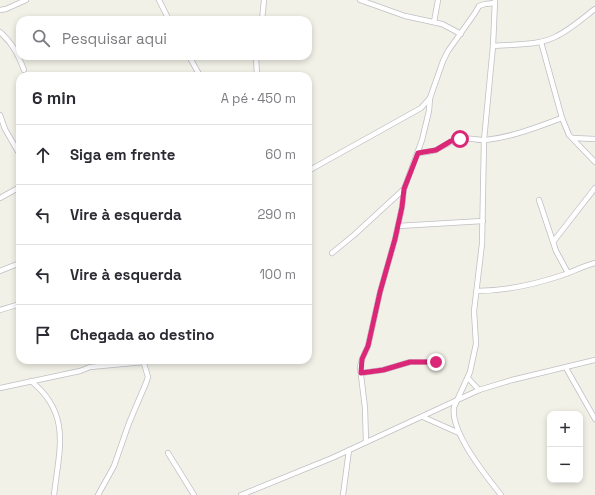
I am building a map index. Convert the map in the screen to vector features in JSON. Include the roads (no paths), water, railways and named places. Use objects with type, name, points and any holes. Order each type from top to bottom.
[{"type":"street","points":[[0,10],[6,9],[26,0]]},
{"type":"street","points":[[159,0],[167,16]]},
{"type":"street","points":[[262,16],[264,0]]},
{"type":"street","points":[[360,0],[394,13],[442,24],[461,34]]},
{"type":"street","points":[[434,22],[438,0]]},
{"type":"street","points":[[366,442],[365,408],[361,373],[362,359],[368,346],[380,292],[398,226],[404,189],[418,153],[429,111],[430,98],[443,61],[461,34],[480,6],[495,2],[493,46],[484,140],[482,255],[473,318],[476,344],[468,378],[453,412],[459,433],[484,474],[501,495]]},
{"type":"street","points":[[493,46],[541,42],[556,37],[595,9]]},
{"type":"street","points":[[0,32],[12,43],[16,50]]},
{"type":"street","points":[[541,42],[562,118],[569,135],[595,162]]},
{"type":"street","points":[[20,60],[24,70]]},
{"type":"street","points":[[191,60],[198,72]]},
{"type":"street","points":[[256,60],[257,72]]},
{"type":"street","points":[[312,170],[421,108],[430,98]]},
{"type":"street","points":[[0,115],[5,129],[16,148]]},
{"type":"street","points":[[418,153],[436,150],[451,141],[467,138],[484,140],[524,131],[562,118]]},
{"type":"street","points":[[572,137],[577,139],[595,139]]},
{"type":"street","points":[[0,198],[16,188]]},
{"type":"street","points":[[553,242],[595,188]]},
{"type":"street","points":[[332,253],[404,189]]},
{"type":"street","points":[[539,200],[553,242],[568,273]]},
{"type":"street","points":[[398,226],[483,221]]},
{"type":"street","points":[[477,291],[490,291],[528,284],[568,273],[595,263]]},
{"type":"street","points":[[0,270],[16,264]]},
{"type":"street","points":[[0,310],[16,305]]},
{"type":"street","points":[[241,495],[423,417],[479,390],[512,380],[595,360]]},
{"type":"street","points":[[361,373],[383,370],[410,362],[436,362]]},
{"type":"street","points":[[0,388],[80,371],[90,367],[117,364]]},
{"type":"street","points":[[98,495],[114,466],[129,423],[146,383],[148,377],[145,364]]},
{"type":"street","points":[[566,368],[595,419]]},
{"type":"street","points":[[468,378],[479,390]]},
{"type":"street","points":[[31,381],[40,388],[49,400],[57,414],[60,428],[54,495]]},
{"type":"street","points":[[423,417],[459,433]]},
{"type":"street","points":[[343,495],[348,450]]},
{"type":"street","points":[[168,453],[194,495]]}]
